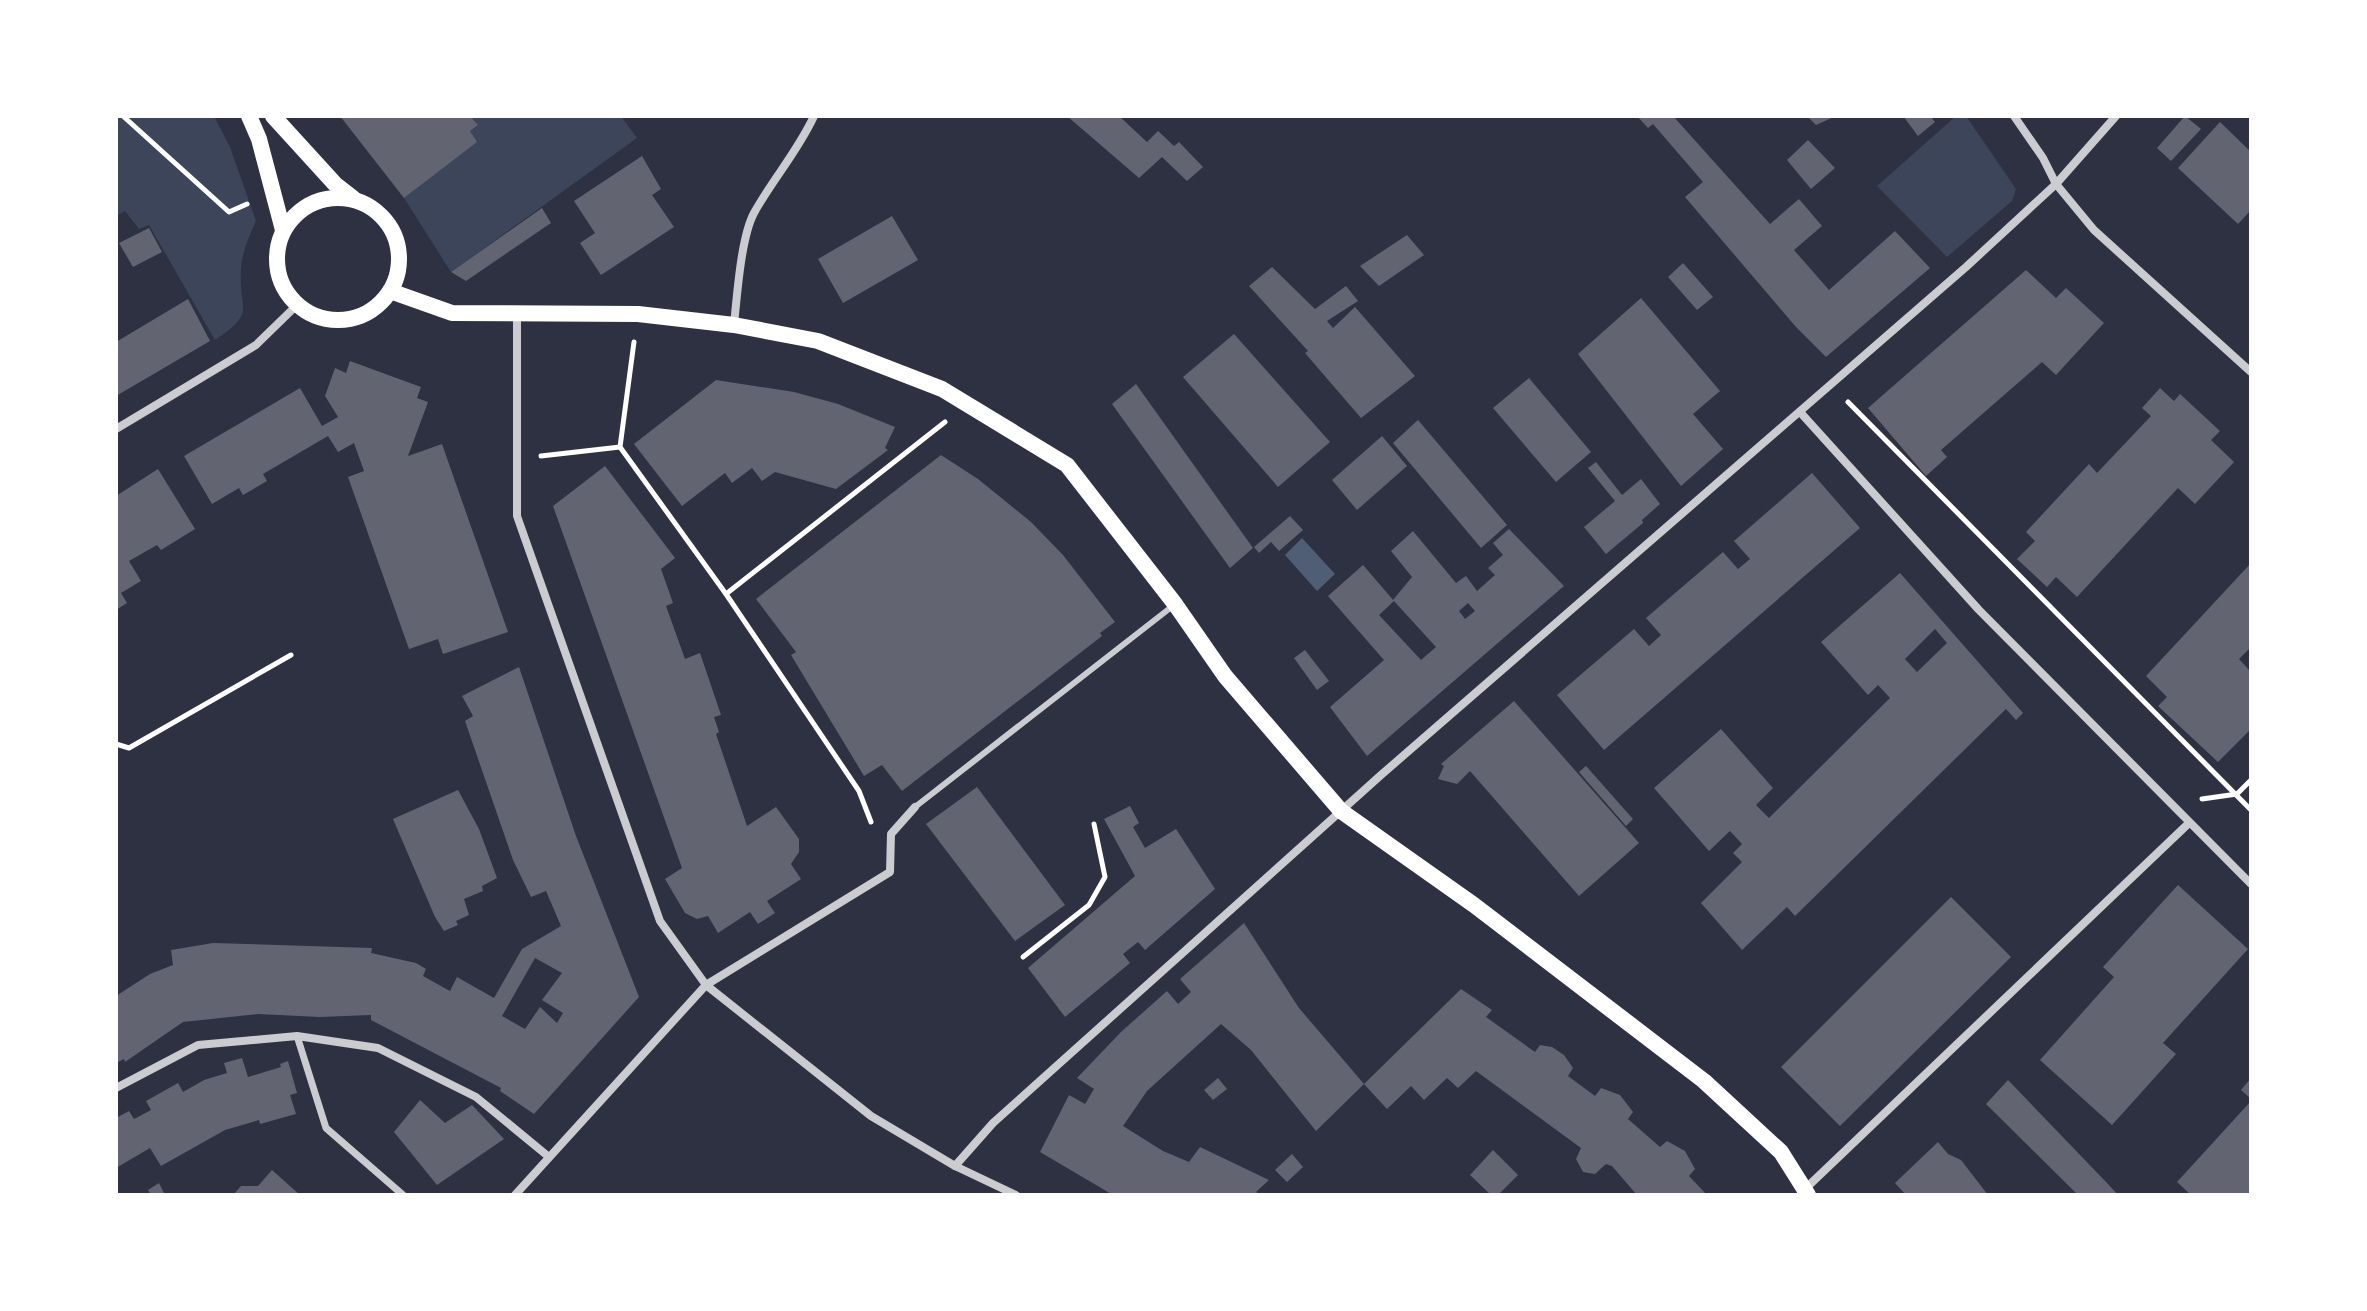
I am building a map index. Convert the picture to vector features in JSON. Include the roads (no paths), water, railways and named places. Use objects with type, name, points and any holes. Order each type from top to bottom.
[{"type":"main road","points":[[249,116],[259,139],[283,230]]},
{"type":"main road","points":[[273,116],[335,184],[386,219],[395,236],[399,254],[398,273],[379,305],[364,315],[329,320],[312,315],[297,305],[284,290],[277,270],[277,250],[283,230],[296,214],[313,202],[334,197],[354,199]]},
{"type":"main road","points":[[390,291],[452,313],[638,314],[734,325],[818,341],[942,389],[1067,465],[1175,604],[1225,676],[1341,811],[1474,905],[1704,1081],[1781,1152],[1806,1192]]},
{"type":"street","points":[[734,325],[747,234],[753,215],[814,116]]},
{"type":"street","points":[[2014,116],[2043,158],[2056,184],[2094,230],[2251,372]]},
{"type":"street","points":[[955,1166],[993,1123],[1341,811],[1966,267],[2056,184],[2116,116]]},
{"type":"street","points":[[116,429],[256,345],[297,305]]},
{"type":"street","points":[[517,313],[517,516],[660,921],[706,985],[871,1116],[955,1166],[1016,1195]]},
{"type":"street","points":[[1800,412],[1979,610],[2251,884]]},
{"type":"street","points":[[515,1195],[706,985],[890,872],[891,834],[915,807]]},
{"type":"street","points":[[1806,1192],[2189,823]]},
{"type":"street","points":[[116,1088],[198,1045],[297,1036],[378,1048],[476,1097],[549,1157]]},
{"type":"street","points":[[297,1036],[326,1128],[403,1195]]},
{"type":"lane","points":[[915,807],[1175,604]]}]
